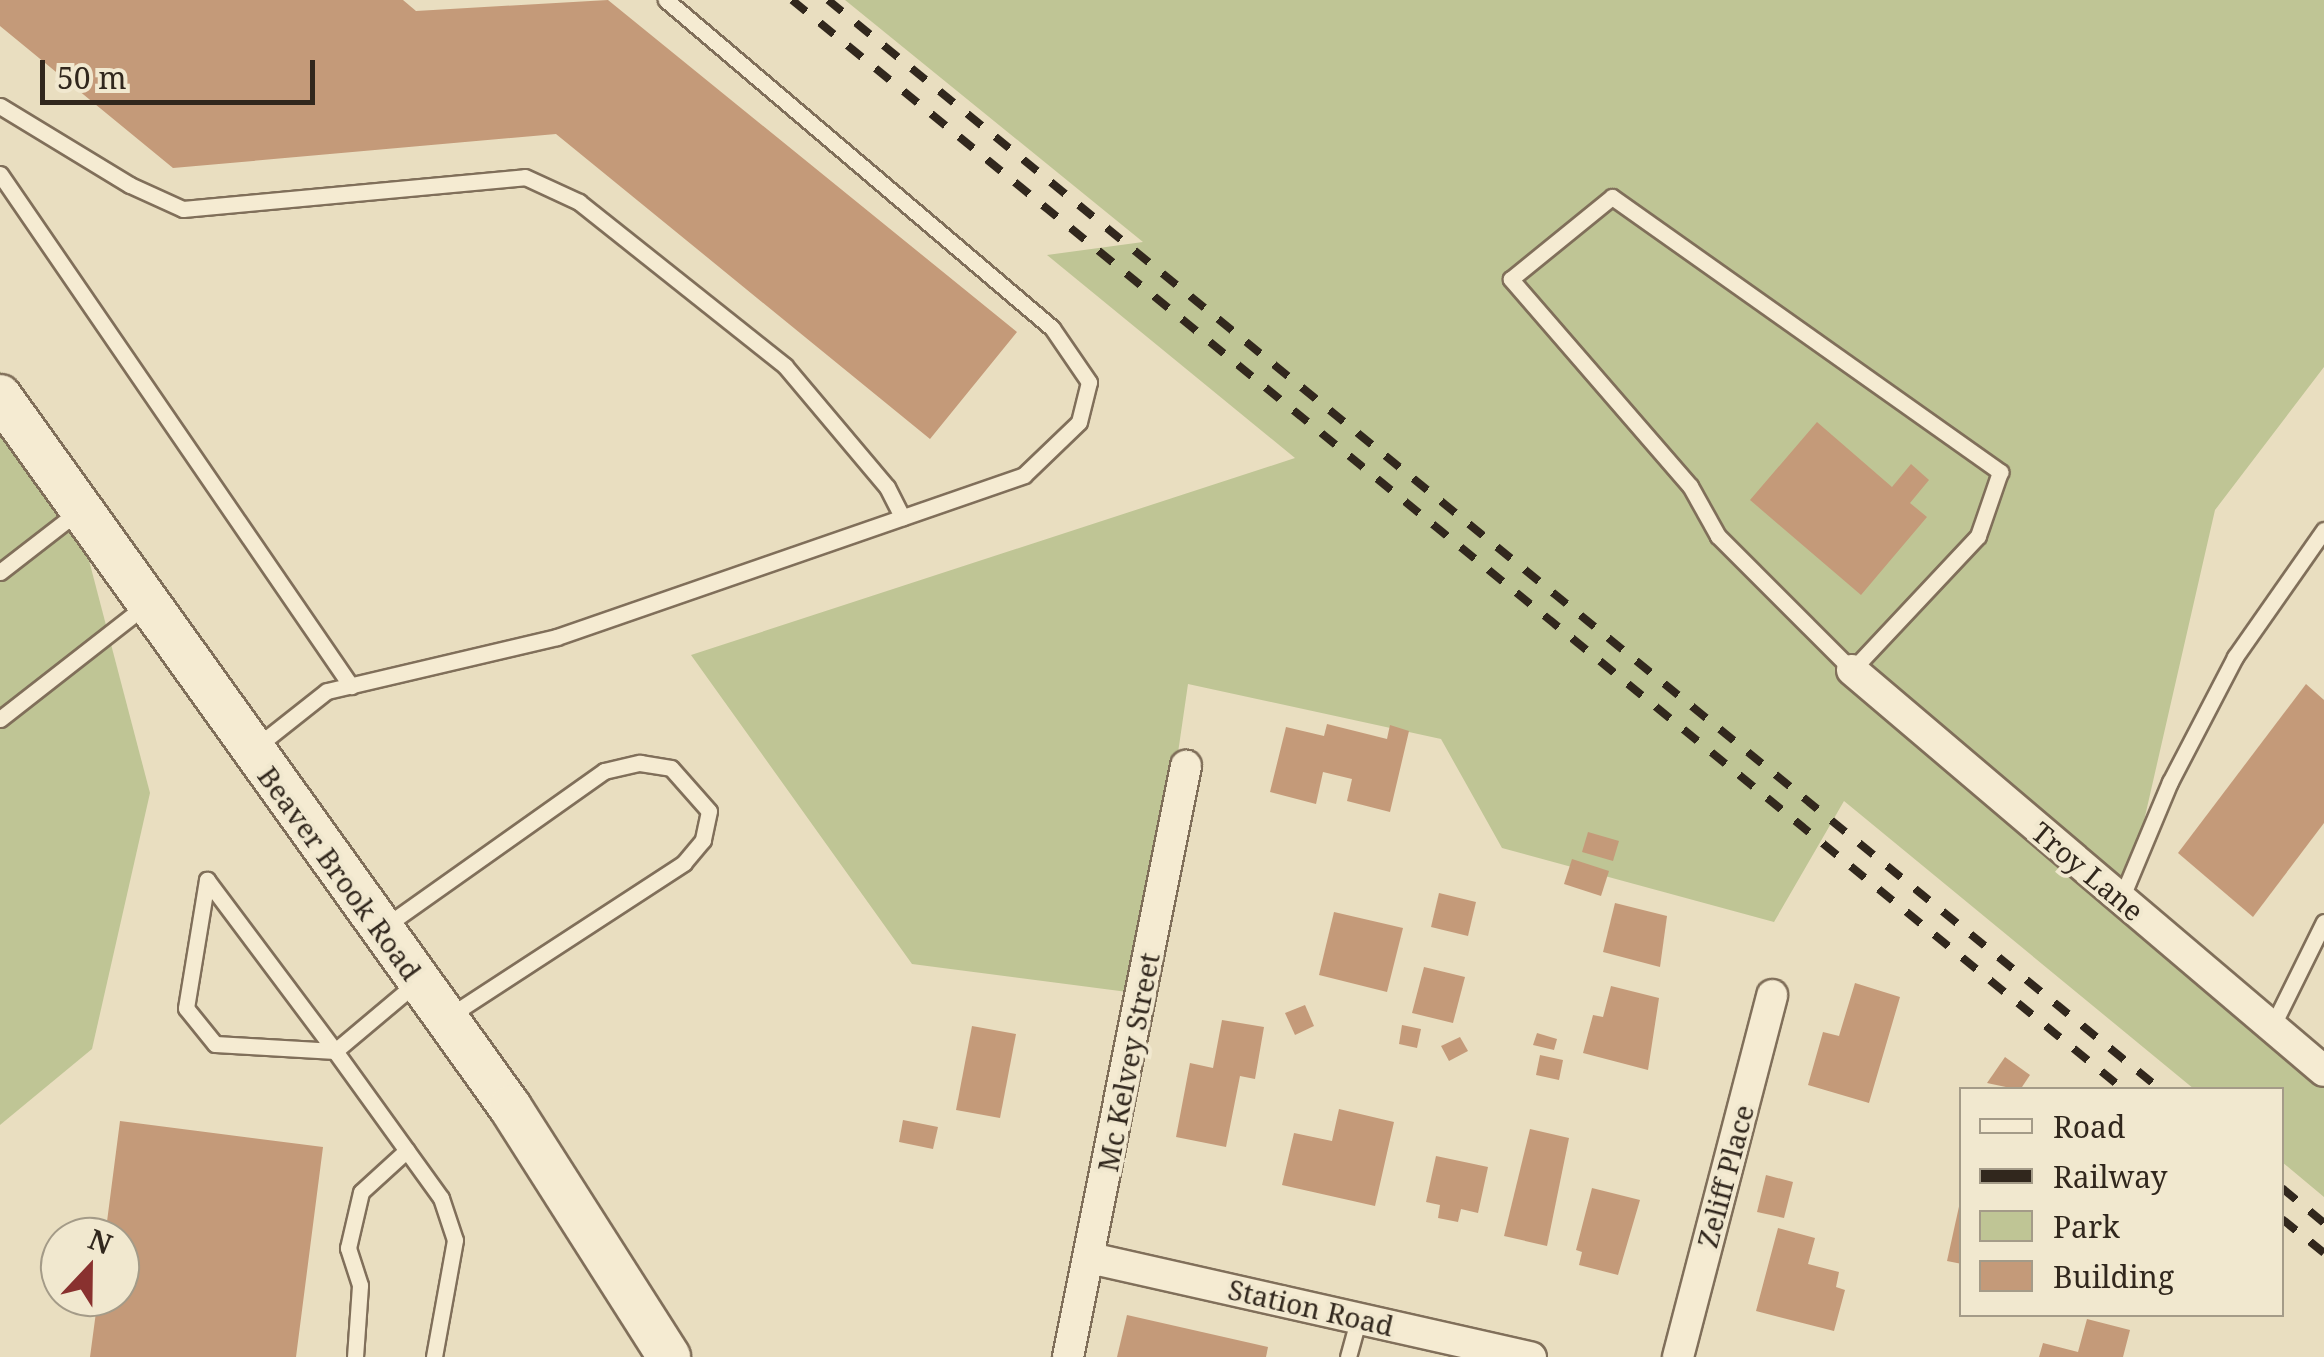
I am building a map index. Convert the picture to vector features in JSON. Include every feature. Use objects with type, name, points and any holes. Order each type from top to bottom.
[{"type":"street","name":"Beaver Brook Road","points":[[0,396],[510,1107],[669,1357]]},
{"type":"street","name":"Troy Lane","points":[[1852,670],[2324,1071]]},
{"type":"street","name":"Mc Kelvey Street","points":[[1068,1357],[1186,766]]},
{"type":"street","name":"Zeliff Place","points":[[1678,1357],[1772,994]]},
{"type":"street","name":"Station Road","points":[[1090,1258],[1531,1357]]},
{"type":"lane","points":[[252,751],[327,691],[557,637],[1024,475],[1079,422],[1090,382],[1052,328],[666,0]]},
{"type":"lane","points":[[0,106],[130,185],[183,209],[525,176],[578,202],[785,366],[887,487],[902,517]]},
{"type":"lane","points":[[0,174],[351,686]]},
{"type":"lane","points":[[1612,196],[2000,472],[1978,536],[1852,670],[1718,536],[1690,486],[1511,279],[1612,196]]},
{"type":"lane","points":[[0,572],[80,510]]},
{"type":"lane","points":[[2121,898],[2170,782],[2235,658],[2324,530]]},
{"type":"lane","points":[[0,719],[146,604]]},
{"type":"lane","points":[[380,929],[604,771],[640,764],[671,768],[709,811],[704,840],[684,863],[445,1018]]},
{"type":"lane","points":[[418,981],[336,1051],[215,1044],[186,1008],[207,880],[336,1051],[441,1198],[455,1240],[434,1357]]},
{"type":"lane","points":[[2272,1027],[2324,922]]},
{"type":"lane","points":[[356,1357],[360,1285],[348,1248],[361,1192],[407,1150]]},
{"type":"lane","points":[[1348,1357],[1359,1317]]},
{"type":"green space","points":[[845,0],[2324,0],[2324,367],[2215,510],[2125,904],[2324,1074],[2324,1197],[2284,1164],[2284,1087],[2192,1087],[1844,801],[1774,922],[1502,848],[1441,739],[1188,684],[1143,994],[912,964],[691,655],[1295,458],[1047,255],[1143,242]]},
{"type":"green space","points":[[0,371],[69,484],[150,793],[92,1049],[0,1125]]},
{"type":"building","points":[[0,0],[403,0],[416,11],[608,0],[1017,332],[930,439],[556,134],[173,168],[0,26]]},
{"type":"building","points":[[1817,422],[1892,487],[1911,464],[1929,480],[1910,503],[1927,517],[1861,595],[1750,500]]},
{"type":"building","points":[[2306,684],[2324,700],[2324,823],[2253,917],[2178,853]]},
{"type":"building","points":[[1327,724],[1387,739],[1390,725],[1409,731],[1390,812],[1347,801],[1352,779],[1323,772],[1316,804],[1270,792],[1286,727],[1324,736]]},
{"type":"building","points":[[1588,832],[1619,841],[1613,861],[1582,852]]},
{"type":"building","points":[[1572,859],[1609,871],[1601,896],[1564,884]]},
{"type":"building","points":[[1439,893],[1476,902],[1468,936],[1431,927]]},
{"type":"building","points":[[1615,903],[1667,916],[1660,967],[1603,952]]},
{"type":"building","points":[[1334,912],[1403,928],[1387,992],[1319,975]]},
{"type":"building","points":[[1424,967],[1465,977],[1453,1023],[1412,1013]]},
{"type":"building","points":[[1855,983],[1900,997],[1869,1103],[1808,1085],[1823,1032],[1839,1036]]},
{"type":"building","points":[[1611,986],[1659,998],[1648,1070],[1583,1053],[1593,1015],[1603,1017]]},
{"type":"building","points":[[1305,1005],[1314,1026],[1295,1035],[1285,1013]]},
{"type":"building","points":[[1222,1020],[1264,1027],[1255,1079],[1240,1076],[1226,1147],[1176,1137],[1190,1063],[1213,1068]]},
{"type":"building","points":[[1402,1025],[1421,1029],[1417,1048],[1399,1044]]},
{"type":"building","points":[[972,1026],[1016,1034],[1000,1118],[956,1110]]},
{"type":"building","points":[[1537,1033],[1557,1039],[1554,1050],[1533,1045]]},
{"type":"building","points":[[1460,1037],[1468,1051],[1449,1061],[1441,1046]]},
{"type":"building","points":[[1540,1055],[1563,1060],[1559,1080],[1536,1075]]},
{"type":"building","points":[[2005,1057],[2030,1075],[2022,1087],[1987,1083]]},
{"type":"building","points":[[1339,1109],[1394,1122],[1375,1206],[1282,1185],[1294,1133],[1332,1141]]},
{"type":"building","points":[[903,1120],[938,1127],[933,1149],[899,1142]]},
{"type":"building","points":[[120,1121],[323,1147],[296,1357],[90,1357],[95,1317],[140,1317],[140,1217],[108,1217]]},
{"type":"building","points":[[1530,1129],[1569,1138],[1547,1246],[1504,1236]]},
{"type":"building","points":[[1436,1156],[1488,1167],[1478,1213],[1461,1209],[1458,1222],[1438,1218],[1440,1205],[1426,1202]]},
{"type":"building","points":[[1766,1175],[1793,1182],[1784,1218],[1757,1212]]},
{"type":"building","points":[[1592,1188],[1640,1200],[1618,1275],[1579,1265],[1582,1252],[1576,1250]]},
{"type":"building","points":[[1959,1207],[1959,1263],[1947,1261]]},
{"type":"building","points":[[1778,1228],[1815,1238],[1808,1264],[1839,1272],[1836,1287],[1845,1290],[1834,1331],[1756,1311]]},
{"type":"building","points":[[1127,1315],[1268,1347],[1266,1357],[1117,1357]]},
{"type":"building","points":[[2087,1319],[2130,1330],[2123,1357],[2039,1357],[2043,1343],[2078,1352]]},
{"type":"railway","points":[[792,0],[2120,1087]]},
{"type":"railway","points":[[828,0],[2157,1087]]},
{"type":"railway","points":[[2284,1190],[2324,1223]]},
{"type":"railway","points":[[2284,1221],[2324,1253]]}]
